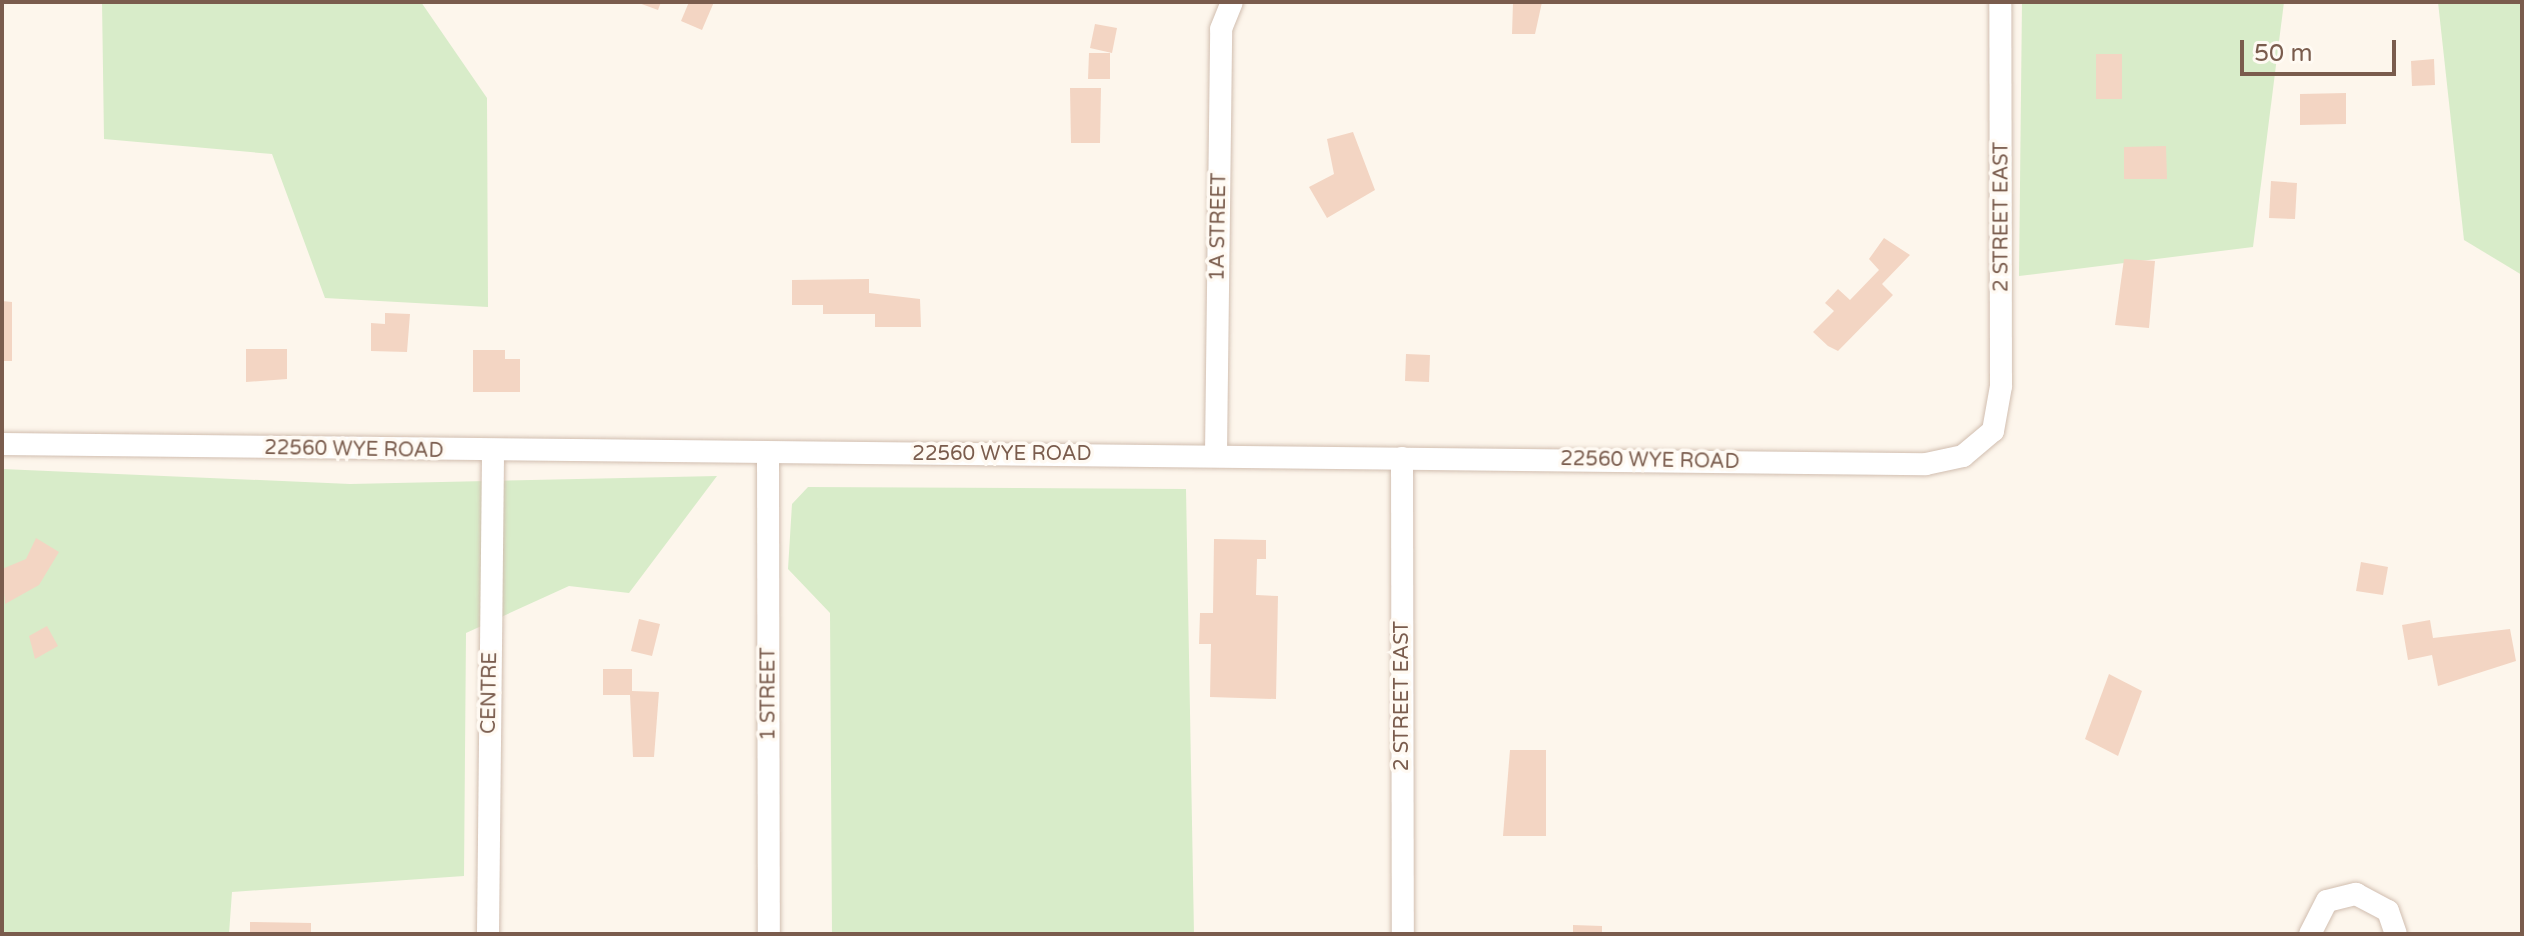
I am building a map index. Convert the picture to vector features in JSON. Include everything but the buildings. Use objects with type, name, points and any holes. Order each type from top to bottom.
[{"type":"street","name":"1A STREET","points":[[1216,454],[1221,29],[1232,2]]},
{"type":"street","name":"2 STREET EAST","points":[[1993,431],[2001,386],[2000,2]]},
{"type":"street","name":"22560 WYE ROAD","points":[[2,444],[493,453],[1216,454],[1926,464],[1963,456],[1993,431]]},
{"type":"street","name":"CENTRE","points":[[488,934],[493,453]]},
{"type":"street","name":"1 STREET","points":[[768,453],[769,934]]},
{"type":"street","name":"2 STREET EAST","points":[[1402,458],[1403,934]]},
{"type":"street","points":[[2310,934],[2327,901],[2356,894],[2388,911],[2396,934]]},
{"type":"green space","points":[[102,2],[421,2],[487,98],[488,307],[325,298],[272,154],[104,139]]},
{"type":"green space","points":[[2022,2],[2284,2],[2253,247],[2019,276]]},
{"type":"green space","points":[[2438,2],[2522,2],[2522,275],[2464,240]]},
{"type":"green space","points":[[2,469],[350,484],[717,476],[629,593],[569,586],[466,633],[464,876],[232,892],[229,934],[2,934]]},
{"type":"green space","points":[[808,487],[1186,489],[1194,934],[832,934],[830,613],[788,569],[792,504]]}]
